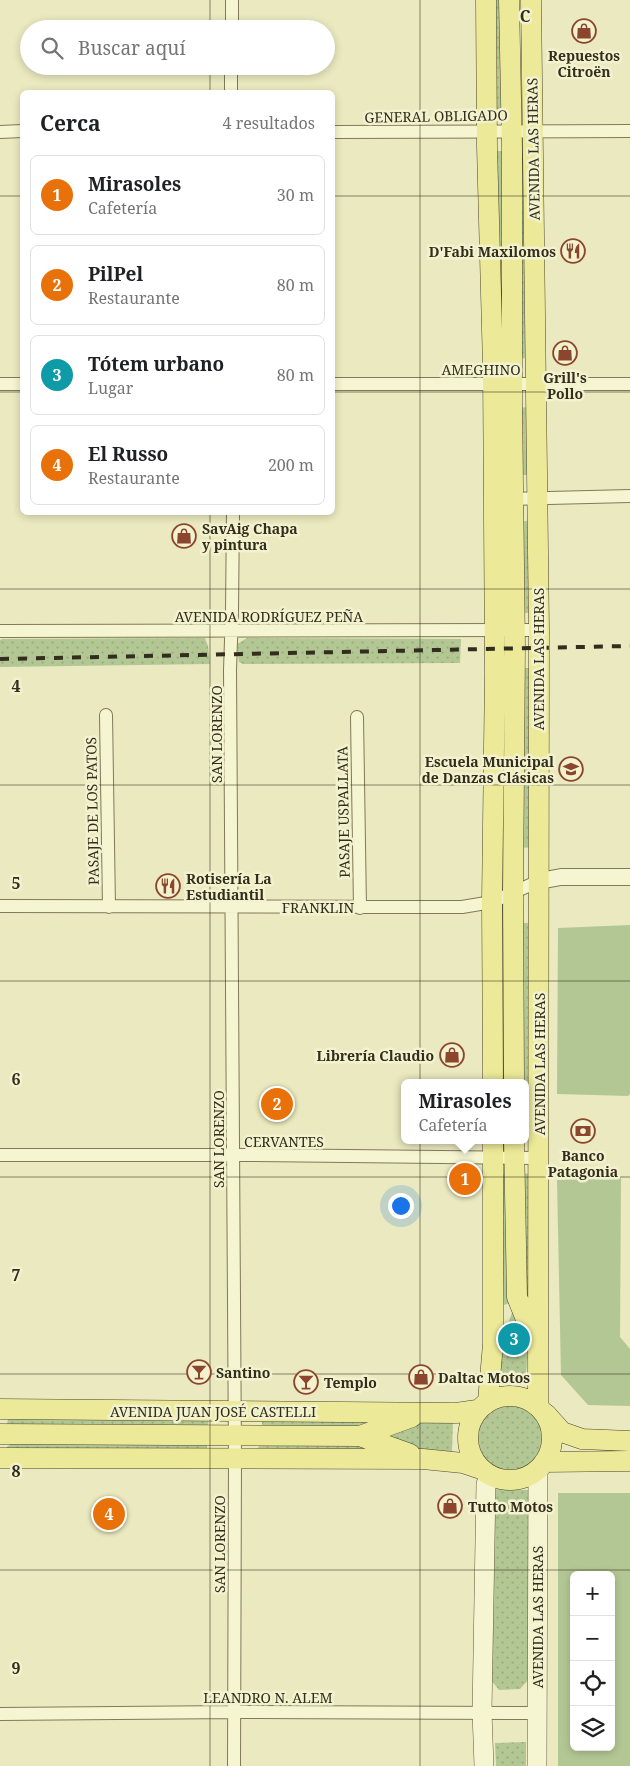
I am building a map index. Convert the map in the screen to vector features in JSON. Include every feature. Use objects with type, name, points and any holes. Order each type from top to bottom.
[{"type":"main road","name":"AVENIDA LAS HERAS","points":[[486,0],[487,131],[502,384]]},
{"type":"main road","name":"AVENIDA LAS HERAS","points":[[509,0],[511,130],[502,384],[503,499],[514,630],[514,1079]]},
{"type":"main road","name":"AVENIDA LAS HERAS","points":[[531,0],[539,630],[538,1348],[541,1409]]},
{"type":"main road","name":"AVENIDA LAS HERAS","points":[[493,1079],[494,630],[503,499]]},
{"type":"main road","name":"AVENIDA LAS HERAS","points":[[483,1406],[493,1344],[493,1149]]},
{"type":"main road","name":"AVENIDA LAS HERAS","points":[[514,1149],[517,1297],[538,1348]]},
{"type":"main road","name":"AVENIDA LAS HERAS","points":[[493,1344],[517,1297]]},
{"type":"main road","points":[[541,1409],[550,1424],[552,1438],[550,1451],[541,1466],[530,1475],[520,1479],[504,1480],[485,1472],[471,1456],[467,1440],[470,1424],[483,1406],[500,1396],[513,1395],[526,1398],[541,1409],[562,1432],[582,1439],[630,1441]]},
{"type":"main road","name":"AVENIDA JUAN JOSÉ CASTELLI","points":[[0,1409],[456,1413],[483,1406]]},
{"type":"main road","name":"AVENIDA JUAN JOSÉ CASTELLI","points":[[360,1436],[426,1412]]},
{"type":"main road","name":"AVENIDA JUAN JOSÉ CASTELLI","points":[[0,1434],[360,1436],[423,1459]]},
{"type":"main road","name":"AVENIDA JUAN JOSÉ CASTELLI","points":[[0,1458],[423,1459],[463,1464],[485,1472]]},
{"type":"main road","points":[[541,1466],[630,1461]]},
{"type":"main road","name":"AVENIDA LAS HERAS","points":[[537,1766],[541,1466]]},
{"type":"main road","points":[[484,1766],[482,1712],[485,1472]]},
{"type":"street","points":[[232,0],[232,20]]},
{"type":"street","points":[[231,75],[231,90]]},
{"type":"street","points":[[0,132],[20,131]]},
{"type":"street","name":"GENERAL OBLIGADO","points":[[335,132],[630,131]]},
{"type":"street","points":[[0,384],[20,384]]},
{"type":"street","name":"AMEGHINO","points":[[335,384],[630,384]]},
{"type":"street","points":[[503,499],[630,496]]},
{"type":"street","name":"SAN LORENZO","points":[[233,515],[231,631],[235,1459],[234,1766]]},
{"type":"street","name":"AVENIDA RODRÍGUEZ PEÑA","points":[[0,631],[539,630]]},
{"type":"street","name":"PASAJE DE LOS PATOS","points":[[106,714],[108,907]]},
{"type":"street","name":"PASAJE USPALLATA","points":[[357,717],[360,908]]},
{"type":"street","name":"FRANKLIN","points":[[0,906],[462,907],[492,902],[538,881],[561,877],[630,877]]},
{"type":"street","name":"CERVANTES","points":[[0,1155],[233,1156],[514,1149],[538,1158]]},
{"type":"street","name":"LEANDRO N. ALEM","points":[[0,1714],[234,1712],[537,1713]]},
{"type":"green space","points":[[492,0],[503,0],[503,109],[492,109]]},
{"type":"green space","points":[[495,151],[505,151],[507,362],[497,362]]},
{"type":"green space","points":[[517,152],[525,152],[527,358],[517,359]]},
{"type":"green space","points":[[528,407],[531,475],[522,475],[519,408]]},
{"type":"green space","points":[[520,521],[530,521],[529,613],[520,613]]},
{"type":"green space","points":[[205,638],[210,664],[0,667],[0,640],[2,639]]},
{"type":"green space","points":[[247,638],[461,639],[460,663],[243,664],[239,662],[237,644]]},
{"type":"green space","points":[[524,668],[530,668],[531,847],[522,848]]},
{"type":"green space","points":[[521,923],[530,923],[531,1131],[529,1131],[529,1079],[521,1079]]},
{"type":"green space","points":[[630,925],[630,1094],[628,1096],[557,1094],[558,928]]},
{"type":"green space","points":[[521,1173],[532,1174],[533,1308],[526,1306]]},
{"type":"green space","points":[[500,1174],[510,1175],[510,1303],[504,1305]]},
{"type":"green space","points":[[621,1177],[620,1337],[630,1349],[630,1406],[588,1405],[561,1375],[557,1180]]},
{"type":"green space","points":[[513,1310],[528,1352],[525,1383],[500,1382],[500,1346]]},
{"type":"green space","points":[[510,1401],[531,1407],[541,1417],[547,1438],[541,1459],[531,1469],[510,1475],[489,1469],[479,1459],[473,1438],[479,1417],[489,1407]]},
{"type":"green space","points":[[262,1416],[391,1417],[360,1430],[262,1428]]},
{"type":"green space","points":[[12,1417],[209,1419],[208,1425],[7,1424],[8,1419]]},
{"type":"green space","points":[[419,1419],[453,1420],[452,1452],[419,1450],[376,1435]]},
{"type":"green space","points":[[260,1442],[369,1442],[396,1454],[258,1449]]},
{"type":"green space","points":[[12,1443],[204,1443],[207,1446],[207,1451],[7,1452],[7,1447]]},
{"type":"green space","points":[[493,1489],[531,1490],[531,1677],[520,1689],[499,1690],[491,1680]]},
{"type":"green space","points":[[558,1493],[630,1493],[630,1766],[558,1766]]},
{"type":"green space","points":[[526,1742],[526,1766],[496,1766],[495,1743]]},
{"type":"railway","points":[[0,659],[630,646]]},
{"type":"place","name":"Repuestos Citroën","points":[[584,31]]},
{"type":"place","name":"D'Fabi Maxilomos","points":[[573,251]]},
{"type":"place","name":"Grill's Pollo","points":[[565,353]]},
{"type":"place","name":"SavAig Chapa y pintura","points":[[184,536]]},
{"type":"place","name":"Escuela Municipal de Danzas Clásicas","points":[[571,769]]},
{"type":"place","name":"Rotisería La Estudiantil","points":[[168,886]]},
{"type":"place","name":"Librería Claudio","points":[[452,1055]]},
{"type":"place","name":"PilPel","points":[[277,1104]]},
{"type":"place","name":"Banco Patagonia","points":[[583,1131]]},
{"type":"place","name":"Mirasoles","points":[[465,1179]]},
{"type":"place","name":"Tótem urbano","points":[[514,1339]]},
{"type":"place","name":"Santino","points":[[199,1372]]},
{"type":"place","name":"Daltac Motos","points":[[421,1377]]},
{"type":"place","name":"Templo","points":[[306,1382]]},
{"type":"place","name":"Tutto Motos","points":[[450,1506]]},
{"type":"place","name":"El Russo","points":[[109,1514]]}]
